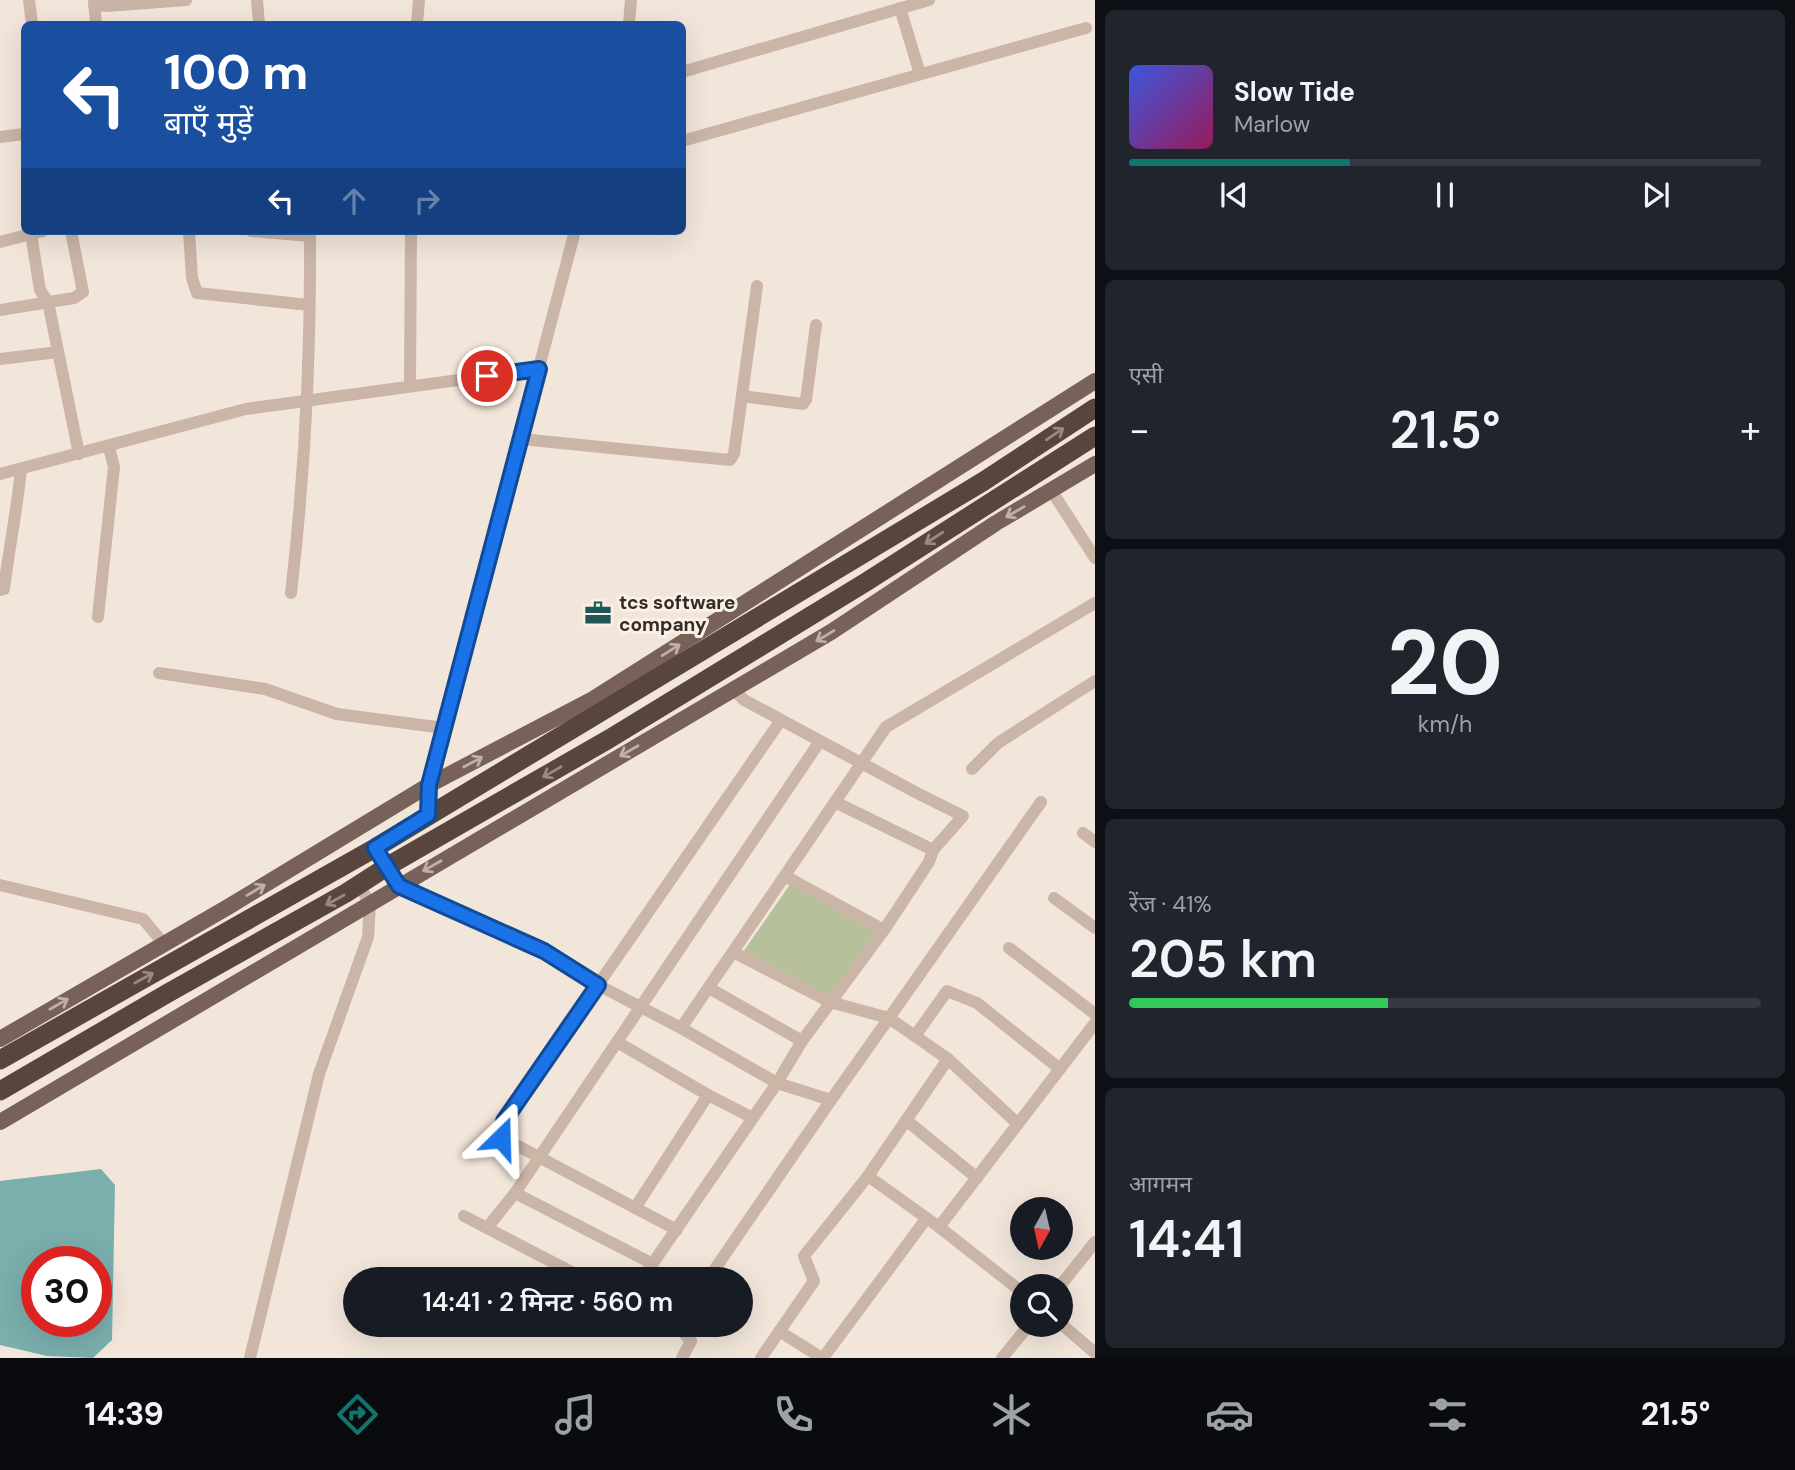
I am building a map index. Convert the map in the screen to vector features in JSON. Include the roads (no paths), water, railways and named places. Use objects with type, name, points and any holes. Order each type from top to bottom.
[{"type":"highway","points":[[0,1060],[375,848],[984,481],[1095,408]]},
{"type":"highway","points":[[0,1091],[609,740],[866,582],[1095,436]]},
{"type":"main road","points":[[0,1039],[429,785],[593,699],[1095,381]]},
{"type":"main road","points":[[0,1122],[831,632],[996,523],[1095,464]]},
{"type":"street","points":[[29,0],[32,21]]},
{"type":"street","points":[[96,21],[94,2],[107,6],[186,0]]},
{"type":"street","points":[[257,0],[259,21]]},
{"type":"street","points":[[417,21],[419,0]]},
{"type":"street","points":[[629,21],[631,0]]},
{"type":"street","points":[[686,71],[929,0]]},
{"type":"street","points":[[900,8],[920,74]]},
{"type":"street","points":[[686,140],[1086,28]]},
{"type":"street","points":[[0,137],[21,134]]},
{"type":"street","points":[[0,242],[26,235]]},
{"type":"street","points":[[37,235],[40,290],[48,302],[79,454]]},
{"type":"street","points":[[0,310],[74,298],[83,292],[72,235]]},
{"type":"street","points":[[190,235],[192,278],[197,293],[309,305]]},
{"type":"street","points":[[291,593],[307,401],[310,235]]},
{"type":"street","points":[[410,387],[411,235]]},
{"type":"street","points":[[428,815],[429,785],[574,235]]},
{"type":"street","points":[[521,439],[730,460],[734,454],[757,286]]},
{"type":"street","points":[[742,396],[803,404],[806,400],[816,325]]},
{"type":"street","points":[[0,359],[58,352]]},
{"type":"street","points":[[0,474],[246,409],[539,369]]},
{"type":"street","points":[[98,617],[114,467],[109,447]]},
{"type":"street","points":[[0,590],[4,589],[11,532],[16,522],[21,470]]},
{"type":"street","points":[[1051,490],[1095,558]]},
{"type":"street","points":[[681,1028],[886,727],[1095,603]]},
{"type":"street","points":[[159,673],[265,689],[337,714],[444,728]]},
{"type":"street","points":[[972,769],[998,743],[1095,681]]},
{"type":"street","points":[[651,1267],[777,1083],[802,1041],[884,930],[929,862],[933,850],[963,816],[744,700],[734,690]]},
{"type":"street","points":[[677,1230],[540,1156],[501,1138],[504,1121],[781,720]]},
{"type":"street","points":[[487,1228],[515,1193],[820,741]]},
{"type":"street","points":[[835,802],[933,850]]},
{"type":"street","points":[[716,1267],[1041,802]]},
{"type":"street","points":[[1083,832],[1095,842]]},
{"type":"street","points":[[375,848],[399,886],[544,951],[598,985],[681,1028],[777,1083],[831,1100]]},
{"type":"street","points":[[785,876],[884,930]]},
{"type":"street","points":[[0,884],[143,919],[164,944]]},
{"type":"street","points":[[250,1358],[319,1074],[368,937],[370,904],[359,885]]},
{"type":"street","points":[[1054,898],[1095,928]]},
{"type":"street","points":[[1009,948],[1095,1014]]},
{"type":"street","points":[[733,952],[830,1002],[889,1018],[948,1059],[1018,1124]]},
{"type":"street","points":[[709,988],[802,1041]]},
{"type":"street","points":[[915,1036],[947,991],[977,1003],[1060,1069]]},
{"type":"street","points":[[939,1227],[1095,1023]]},
{"type":"street","points":[[617,1042],[708,1096],[753,1118]]},
{"type":"street","points":[[761,1358],[814,1281],[804,1256],[868,1176],[948,1059]]},
{"type":"street","points":[[635,1208],[708,1096]]},
{"type":"street","points":[[906,1120],[977,1178]]},
{"type":"street","points":[[868,1176],[1010,1283]]},
{"type":"street","points":[[515,1193],[653,1264]]},
{"type":"street","points":[[464,1216],[562,1267]]},
{"type":"street","points":[[779,1331],[822,1358],[926,1219]]},
{"type":"street","points":[[1070,1274],[1095,1242]]},
{"type":"street","points":[[1073,1334],[1095,1353]]},
{"type":"street","points":[[682,1358],[691,1342],[687,1337]]},
{"type":"street","points":[[1002,1358],[1019,1337]]},
{"type":"water","points":[[101,1169],[115,1185],[112,1340],[93,1358],[47,1356],[0,1345],[0,1181]]},
{"type":"place","name":"tcs software company","points":[[598,613]]}]
